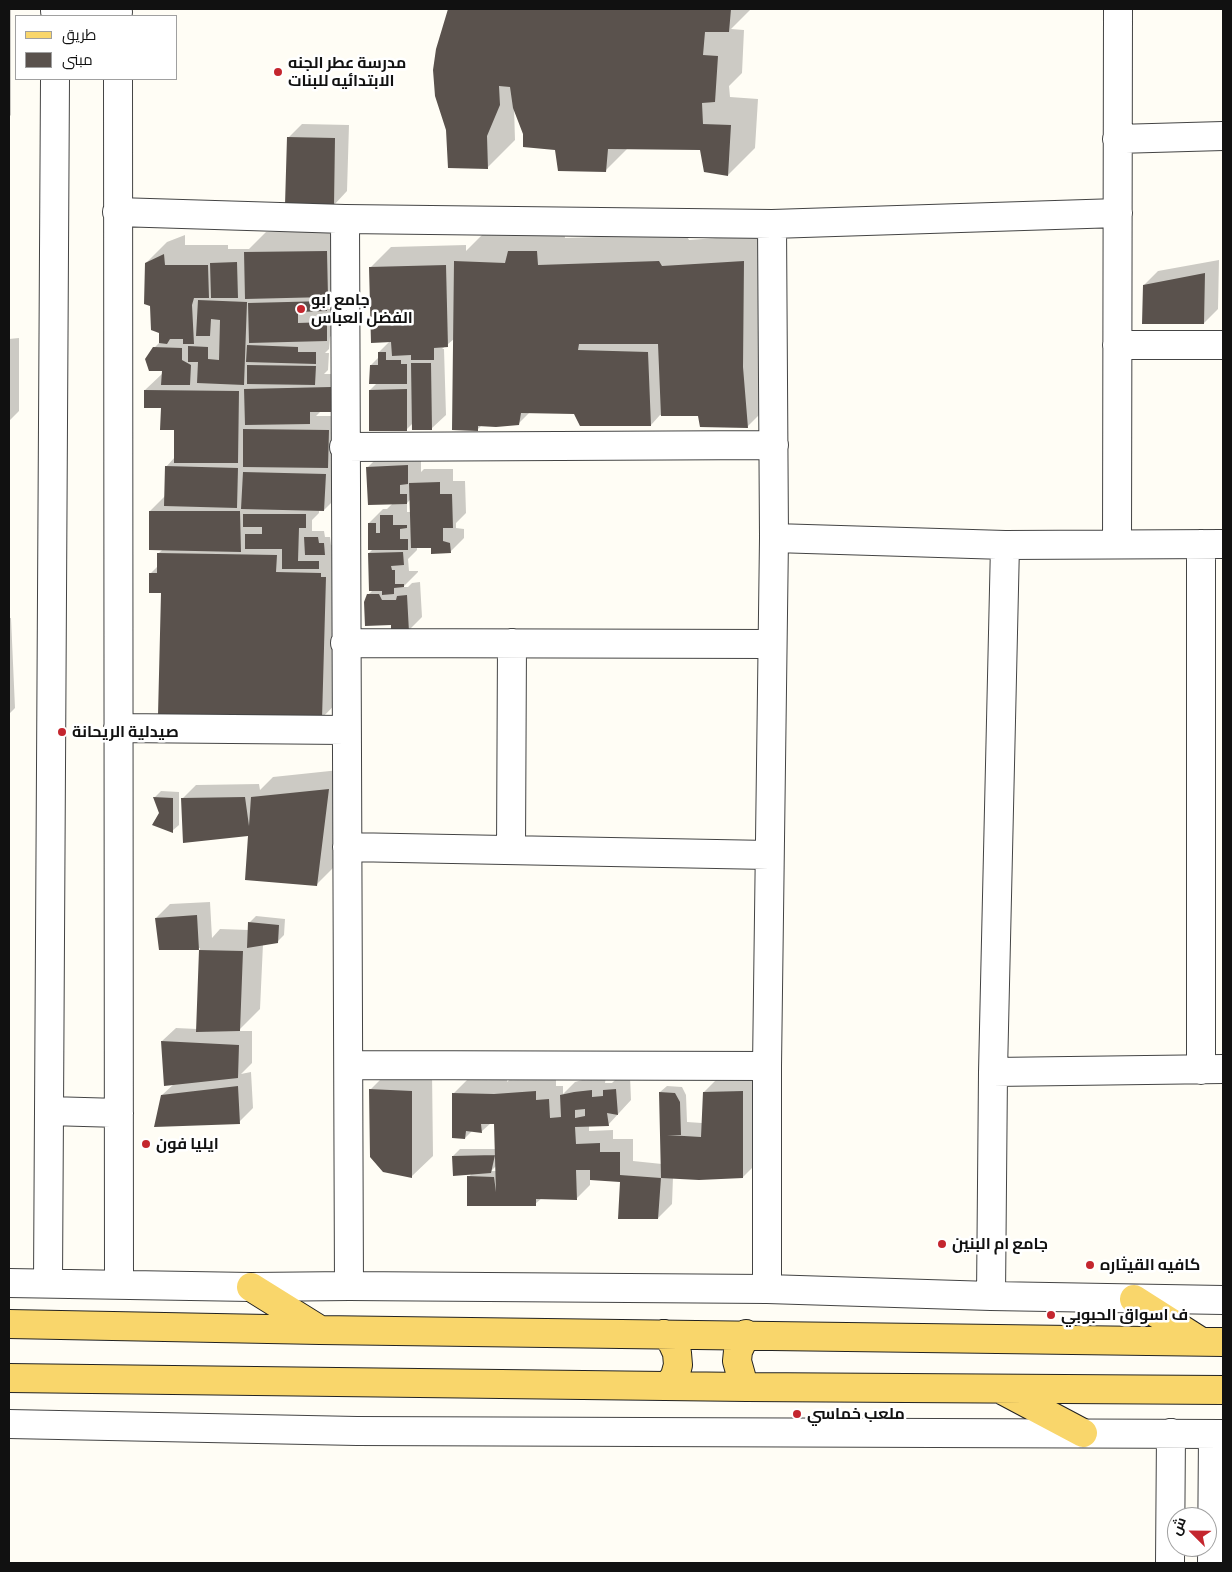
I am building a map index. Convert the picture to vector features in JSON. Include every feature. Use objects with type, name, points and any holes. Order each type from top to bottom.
[{"type":"main road","points":[[251,1287],[320,1330]]},
{"type":"main road","points":[[1134,1299],[1212,1341]]},
{"type":"main road","points":[[9,1324],[320,1330],[1212,1341]]},
{"type":"main road","points":[[664,1334],[675,1348],[678,1365],[675,1376],[668,1386]]},
{"type":"main road","points":[[746,1334],[741,1342],[737,1361],[738,1370],[747,1387]]},
{"type":"main road","points":[[9,1378],[747,1387],[1223,1390]]},
{"type":"main road","points":[[999,1389],[1083,1433]]},
{"type":"street","points":[[1117,544],[1118,9]]},
{"type":"street","points":[[55,12],[118,12]]},
{"type":"street","points":[[48,1283],[55,80]]},
{"type":"street","points":[[118,80],[119,1284]]},
{"type":"street","points":[[1117,139],[1223,136]]},
{"type":"street","points":[[117,212],[345,219],[772,224],[1118,213]]},
{"type":"street","points":[[345,219],[344,447],[349,1286]]},
{"type":"street","points":[[767,1289],[767,1066],[771,644],[774,538],[772,224]]},
{"type":"street","points":[[1117,345],[1223,345]]},
{"type":"street","points":[[344,447],[774,445]]},
{"type":"street","points":[[774,538],[1005,544],[1212,544],[1212,1070],[993,1072]]},
{"type":"street","points":[[991,1296],[993,1072],[1005,544]]},
{"type":"street","points":[[345,643],[771,644]]},
{"type":"street","points":[[511,850],[512,643]]},
{"type":"street","points":[[118,728],[346,730]]},
{"type":"street","points":[[347,847],[769,855]]},
{"type":"street","points":[[349,1064],[767,1066]]},
{"type":"street","points":[[49,1112],[118,1113]]},
{"type":"street","points":[[9,1283],[251,1287],[767,1289],[991,1296],[1223,1300]]},
{"type":"street","points":[[9,1424],[358,1431],[1218,1434],[1212,1563]]},
{"type":"street","points":[[1170,1563],[1171,1433]]},
{"type":"building","points":[[448,9],[731,9],[729,32],[705,32],[703,55],[718,56],[715,102],[702,103],[703,124],[731,125],[728,176],[704,172],[700,150],[608,149],[606,172],[558,171],[555,150],[523,147],[523,134],[513,108],[510,87],[499,86],[500,105],[487,136],[488,169],[448,168],[446,130],[435,96],[433,70],[436,49]]},
{"type":"building","points":[[287,137],[335,138],[334,206],[285,205]]},
{"type":"building","points":[[327,251],[328,297],[245,299],[244,252]]},
{"type":"building","points":[[508,251],[537,251],[538,265],[659,261],[662,266],[744,261],[743,367],[748,428],[700,427],[698,416],[661,416],[658,344],[579,344],[578,350],[648,352],[651,426],[580,426],[574,414],[521,413],[519,425],[478,426],[478,431],[452,430],[454,261],[505,263]]},
{"type":"building","points":[[164,254],[165,265],[208,265],[209,298],[194,298],[192,305],[194,344],[183,344],[183,339],[170,339],[167,344],[159,343],[159,333],[151,330],[150,306],[144,304],[145,263]]},
{"type":"building","points":[[237,262],[238,298],[211,298],[210,263]]},
{"type":"building","points":[[446,265],[448,347],[434,348],[434,360],[411,360],[411,355],[392,356],[391,342],[371,343],[369,267]]},
{"type":"building","points":[[1205,273],[1204,324],[1142,324],[1143,285]]},
{"type":"building","points":[[198,300],[247,302],[244,385],[197,383],[198,362],[188,362],[188,346],[208,347],[208,359],[219,360],[220,320],[211,319],[210,336],[196,336]]},
{"type":"building","points":[[327,301],[327,311],[298,312],[298,323],[327,322],[327,341],[249,343],[248,303]]},
{"type":"building","points":[[247,345],[298,347],[298,352],[316,352],[316,364],[246,362]]},
{"type":"building","points":[[153,347],[182,348],[182,360],[191,365],[190,385],[161,385],[162,371],[149,371],[145,359]]},
{"type":"building","points":[[378,352],[386,352],[386,360],[401,360],[401,364],[407,364],[407,384],[369,384],[370,365],[378,365]]},
{"type":"building","points":[[411,363],[431,363],[432,430],[412,430]]},
{"type":"building","points":[[247,365],[316,366],[315,385],[247,384]]},
{"type":"building","points":[[331,387],[331,412],[310,412],[310,424],[245,425],[244,389]]},
{"type":"building","points":[[407,389],[407,431],[369,431],[369,390]]},
{"type":"building","points":[[144,390],[239,391],[238,463],[174,463],[174,430],[160,430],[161,408],[144,408]]},
{"type":"building","points":[[243,429],[329,430],[328,468],[243,467]]},
{"type":"building","points":[[408,465],[408,484],[400,485],[400,494],[407,494],[407,504],[368,505],[366,467]]},
{"type":"building","points":[[165,466],[238,468],[237,508],[164,506]]},
{"type":"building","points":[[243,472],[326,474],[324,511],[241,509]]},
{"type":"building","points":[[440,482],[440,494],[452,494],[453,528],[443,528],[443,541],[450,543],[451,553],[431,554],[431,548],[411,548],[409,483]]},
{"type":"building","points":[[149,511],[240,511],[241,552],[149,550]]},
{"type":"building","points":[[243,514],[306,514],[306,528],[299,528],[298,561],[319,561],[319,569],[282,569],[282,549],[245,549],[245,534],[262,534],[262,527],[243,527]]},
{"type":"building","points":[[380,515],[393,515],[393,525],[407,525],[407,528],[400,529],[400,539],[408,539],[408,550],[368,550],[368,523],[376,523],[376,533],[380,533]]},
{"type":"building","points":[[304,537],[318,537],[319,543],[324,543],[325,555],[305,555]]},
{"type":"building","points":[[403,552],[404,565],[391,566],[392,570],[395,570],[395,584],[404,584],[404,587],[394,588],[394,594],[382,595],[382,591],[369,591],[368,553]]},
{"type":"building","points":[[157,553],[277,555],[276,572],[321,573],[321,577],[326,577],[322,719],[158,715],[161,593],[149,593],[149,573],[157,573]]},
{"type":"building","points":[[367,594],[379,594],[382,600],[396,600],[397,596],[407,595],[409,632],[391,633],[391,625],[365,626],[364,602]]},
{"type":"building","points":[[329,789],[317,886],[245,880],[248,836],[183,843],[181,798],[245,797],[249,826],[251,797]]},
{"type":"building","points":[[153,797],[173,798],[173,833],[152,825],[159,813]]},
{"type":"building","points":[[197,915],[199,950],[159,950],[155,918]]},
{"type":"building","points":[[248,922],[279,925],[278,943],[247,948]]},
{"type":"building","points":[[199,950],[243,951],[240,1031],[196,1032]]},
{"type":"building","points":[[161,1041],[239,1045],[238,1078],[164,1086]]},
{"type":"building","points":[[238,1086],[240,1124],[154,1127],[161,1095]]},
{"type":"building","points":[[369,1089],[412,1091],[412,1178],[383,1172],[370,1157]]},
{"type":"building","points":[[616,1089],[618,1115],[607,1113],[609,1126],[575,1127],[576,1144],[600,1143],[600,1152],[620,1152],[620,1175],[661,1178],[658,1219],[618,1219],[620,1182],[590,1180],[590,1170],[576,1170],[577,1200],[536,1199],[536,1206],[467,1206],[467,1176],[494,1177],[496,1192],[494,1124],[481,1124],[482,1133],[466,1131],[465,1139],[452,1138],[452,1093],[494,1094],[536,1091],[536,1100],[549,1099],[550,1118],[561,1117],[560,1095],[592,1090],[592,1097],[603,1096],[603,1090]],"holes":[[[585,1109],[585,1116],[575,1118],[575,1110]]]},
{"type":"building","points":[[743,1091],[743,1178],[699,1180],[661,1178],[659,1092],[675,1093],[680,1102],[681,1135],[667,1135],[701,1137],[703,1092]]},
{"type":"building","points":[[495,1155],[491,1173],[453,1176],[452,1156]]},
{"type":"place","name":"مدرسة عطر الجنه الابتدائيه للبنات","points":[[278,72]]},
{"type":"place","name":"جامع ابو الفضل العباس","points":[[301,309]]},
{"type":"place","name":"صيدلية الريحانة","points":[[62,732]]},
{"type":"place","name":"ايليا فون","points":[[146,1144]]},
{"type":"place","name":"جامع ام البنين","points":[[942,1244]]},
{"type":"place","name":"كافيه القيثاره","points":[[1090,1265]]},
{"type":"place","name":"ف اسواق الحبوبي","points":[[1051,1315]]},
{"type":"place","name":"ملعب خماسي","points":[[797,1414]]}]
